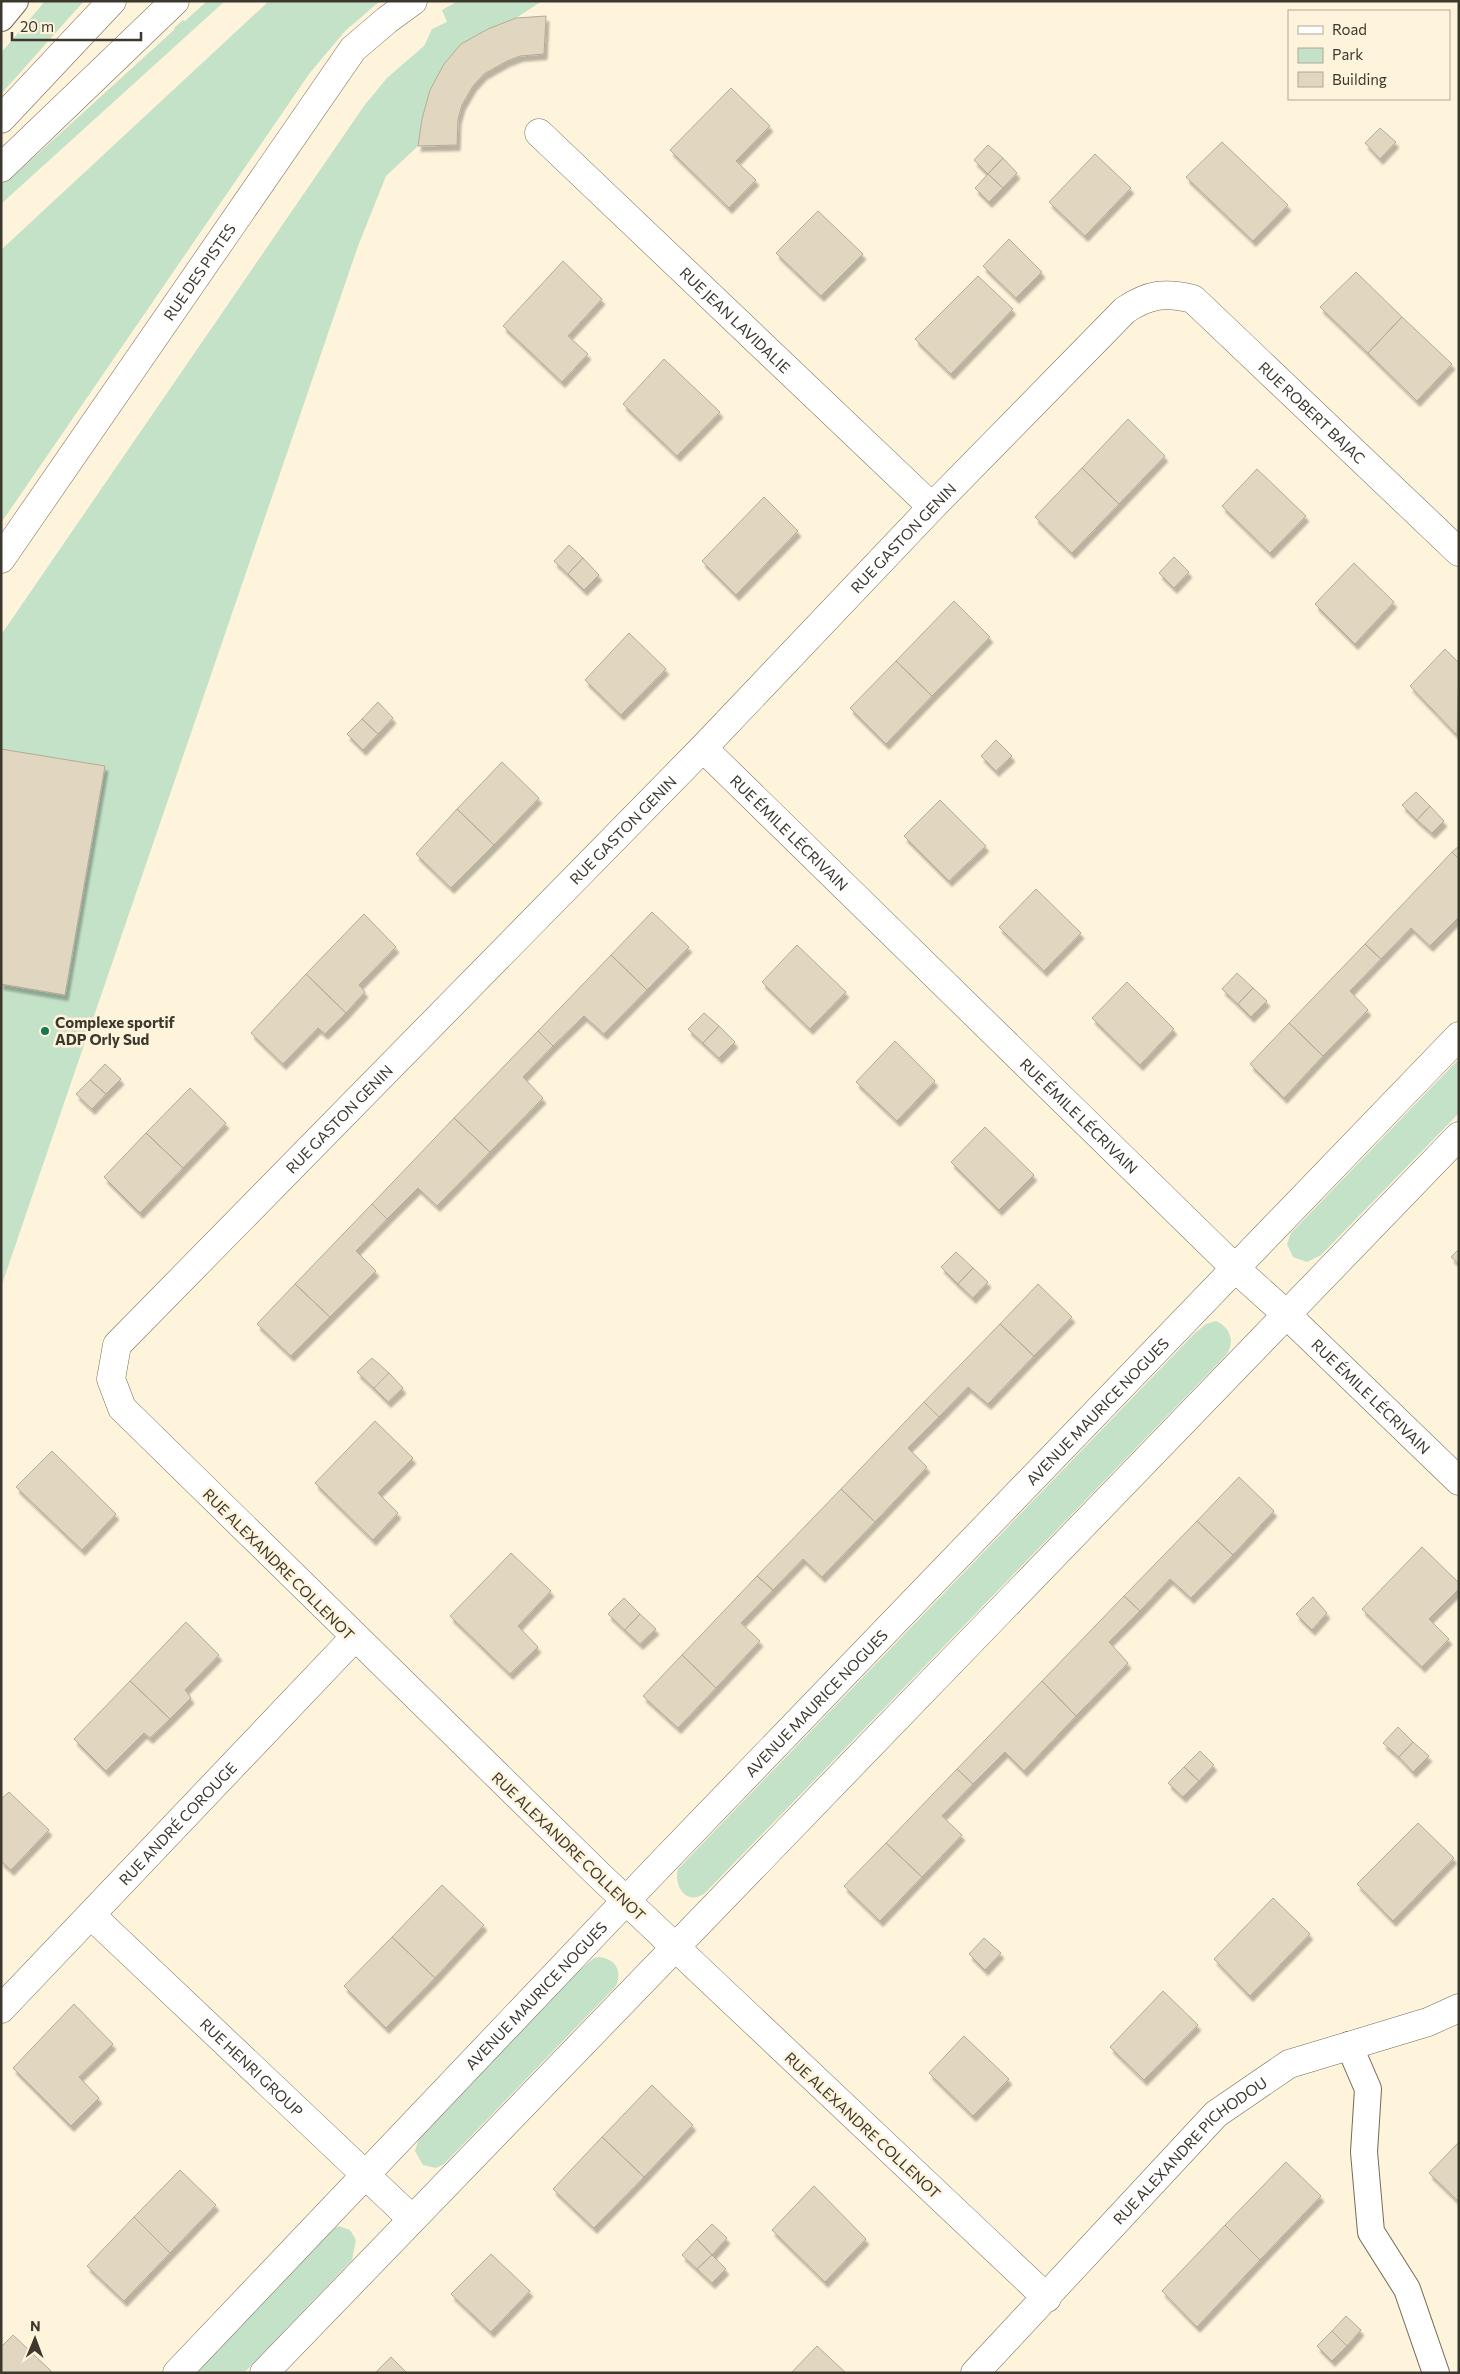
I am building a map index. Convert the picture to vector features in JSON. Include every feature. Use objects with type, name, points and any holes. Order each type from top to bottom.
[{"type":"street","points":[[1,119],[112,1]]},
{"type":"street","points":[[1,168],[175,1]]},
{"type":"street","name":"RUE DES PISTES","points":[[1,559],[353,49],[413,1]]},
{"type":"street","name":"RUE JEAN LAVIDALIE","points":[[539,133],[932,507]]},
{"type":"street","name":"RUE ROBERT BAJAC","points":[[1155,296],[1172,294],[1193,299],[1459,552]]},
{"type":"street","name":"RUE GASTON GENIN","points":[[111,1379],[117,1346],[702,748],[932,507],[1125,310],[1138,301],[1155,296]]},
{"type":"street","name":"RUE ÉMILE LÉCRIVAIN","points":[[702,748],[1235,1268],[1287,1315],[1459,1481]]},
{"type":"street","name":"AVENUE MAURICE NOGUES","points":[[177,2373],[626,1901],[1459,1036]]},
{"type":"street","points":[[264,2373],[674,1946],[1459,1136]]},
{"type":"street","name":"RUE ALEXANDRE COLLENOT","points":[[111,1379],[122,1408],[354,1638],[626,1901],[1047,2298]]},
{"type":"street","name":"RUE ANDRÉ COROUGE","points":[[1,2009],[92,1916],[354,1638]]},
{"type":"street","name":"RUE HENRI GROUP","points":[[92,1916],[368,2174],[412,2219]]},
{"type":"street","name":"RUE ALEXANDRE PICHODOU","points":[[975,2373],[1047,2298],[1216,2114],[1289,2064],[1428,2022],[1459,2008]]},
{"type":"lane","points":[[1,18],[15,1]]},
{"type":"lane","points":[[1349,2045],[1368,2089],[1364,2152],[1371,2232],[1407,2289],[1436,2373]]},
{"type":"green space","points":[[45,1],[84,1],[1,94],[1,53]]},
{"type":"green space","points":[[207,1],[225,1],[1,204],[1,184],[6,179],[8,181],[174,28],[183,20],[185,21]]},
{"type":"green space","points":[[269,1],[380,1],[345,31],[309,74],[1,523],[1,250]]},
{"type":"green space","name":"Complexe sportif ADP Orly Sud","points":[[458,1],[542,1],[516,18],[488,29],[461,44],[444,64],[430,90],[422,119],[418,146],[386,176],[358,246],[1,1287],[1,635],[364,106],[387,78],[424,46],[432,29],[447,22],[442,10]]},
{"type":"green space","points":[[1459,1059],[1459,1113],[1321,1255],[1307,1262],[1293,1257],[1287,1244],[1291,1233]]},
{"type":"green space","points":[[1216,1321],[1225,1327],[1230,1335],[1231,1345],[1226,1355],[706,1892],[694,1897],[684,1893],[678,1883],[678,1869],[1194,1334],[1206,1324]]},
{"type":"green space","points":[[599,1957],[610,1960],[616,1966],[618,1980],[616,1986],[444,2164],[436,2168],[423,2165],[415,2151],[420,2135],[580,1970],[594,1958]]},
{"type":"green space","points":[[339,2226],[350,2230],[356,2240],[352,2260],[244,2373],[192,2373],[332,2229]]},
{"type":"building","points":[[546,16],[544,54],[520,56],[507,61],[484,74],[473,86],[462,105],[458,119],[457,145],[418,146],[422,119],[430,90],[444,64],[461,44],[488,29],[516,18]]},
{"type":"building","points":[[731,88],[770,126],[736,161],[756,180],[729,208],[670,150]]},
{"type":"building","points":[[1380,128],[1396,142],[1380,159],[1365,143]]},
{"type":"building","points":[[1222,142],[1288,205],[1253,241],[1186,177]]},
{"type":"building","points":[[988,145],[1003,158],[988,174],[974,160]]},
{"type":"building","points":[[1095,154],[1131,188],[1085,236],[1049,202]]},
{"type":"building","points":[[1003,158],[1017,173],[1003,188],[988,174]]},
{"type":"building","points":[[988,174],[1003,188],[989,202],[975,188]]},
{"type":"building","points":[[818,211],[863,254],[821,296],[776,253]]},
{"type":"building","points":[[1009,239],[1042,272],[1016,298],[983,266]]},
{"type":"building","points":[[563,261],[602,299],[568,336],[588,354],[562,382],[503,326]]},
{"type":"building","points":[[1356,272],[1402,317],[1368,353],[1320,307]]},
{"type":"building","points":[[978,276],[1013,309],[951,374],[915,339]]},
{"type":"building","points":[[1402,317],[1452,364],[1417,401],[1368,353]]},
{"type":"building","points":[[664,359],[720,412],[677,456],[623,404]]},
{"type":"building","points":[[1128,419],[1165,456],[1119,504],[1082,468]]},
{"type":"building","points":[[1082,468],[1119,504],[1072,553],[1035,517]]},
{"type":"building","points":[[1257,469],[1306,516],[1270,553],[1222,506]]},
{"type":"building","points":[[764,497],[798,531],[736,595],[702,561]]},
{"type":"building","points":[[569,545],[583,558],[568,574],[554,561]]},
{"type":"building","points":[[1174,557],[1189,572],[1174,588],[1159,573]]},
{"type":"building","points":[[583,558],[599,575],[584,590],[568,574]]},
{"type":"building","points":[[1354,563],[1394,602],[1355,644],[1315,604]]},
{"type":"building","points":[[954,601],[990,637],[932,696],[896,661]]},
{"type":"building","points":[[629,633],[666,669],[621,715],[585,680]]},
{"type":"building","points":[[1445,649],[1459,663],[1457,735],[1410,686]]},
{"type":"building","points":[[896,661],[932,696],[886,744],[850,708]]},
{"type":"building","points":[[378,702],[393,718],[378,734],[362,719]]},
{"type":"building","points":[[362,719],[378,734],[363,750],[347,734]]},
{"type":"building","points":[[996,740],[1012,756],[996,771],[981,756]]},
{"type":"building","points":[[1,749],[105,766],[65,995],[1,984]]},
{"type":"building","points":[[502,762],[539,798],[494,845],[457,809]]},
{"type":"building","points":[[1416,792],[1430,806],[1417,820],[1402,805]]},
{"type":"building","points":[[940,800],[986,846],[949,881],[904,836]]},
{"type":"building","points":[[1430,806],[1444,821],[1432,833],[1417,820]]},
{"type":"building","points":[[457,809],[494,845],[451,888],[416,854]]},
{"type":"building","points":[[1459,846],[1459,859],[1452,852]]},
{"type":"building","points":[[1452,852],[1459,859],[1459,917],[1430,946],[1411,928],[1381,959],[1365,944]]},
{"type":"building","points":[[1036,889],[1081,933],[1044,971],[999,927]]},
{"type":"building","points":[[652,912],[689,947],[647,990],[611,955]]},
{"type":"building","points":[[364,914],[396,947],[359,985],[365,992],[346,1013],[306,974]]},
{"type":"building","points":[[1365,944],[1381,959],[1350,991],[1368,1010],[1323,1056],[1289,1023]]},
{"type":"building","points":[[797,945],[846,992],[810,1029],[762,982]]},
{"type":"building","points":[[611,955],[647,990],[604,1034],[584,1016],[553,1046],[538,1031]]},
{"type":"building","points":[[1237,973],[1253,988],[1238,1004],[1222,989]]},
{"type":"building","points":[[306,974],[346,1013],[325,1034],[318,1028],[283,1064],[251,1033]]},
{"type":"building","points":[[1127,982],[1174,1029],[1140,1065],[1092,1018]]},
{"type":"building","points":[[1253,988],[1267,1001],[1251,1017],[1238,1004]]},
{"type":"building","points":[[704,1013],[719,1026],[703,1043],[688,1029]]},
{"type":"building","points":[[1289,1023],[1323,1056],[1284,1098],[1250,1064]]},
{"type":"building","points":[[719,1026],[735,1042],[719,1058],[703,1043]]},
{"type":"building","points":[[538,1031],[553,1046],[523,1077],[543,1098],[490,1152],[454,1118]]},
{"type":"building","points":[[895,1041],[935,1081],[897,1121],[856,1082]]},
{"type":"building","points":[[105,1064],[121,1079],[106,1094],[90,1080]]},
{"type":"building","points":[[90,1080],[106,1094],[92,1109],[76,1094]]},
{"type":"building","points":[[190,1088],[226,1123],[183,1168],[146,1133]]},
{"type":"building","points":[[454,1118],[490,1152],[437,1206],[418,1188],[387,1219],[372,1204]]},
{"type":"building","points":[[985,1127],[1034,1175],[999,1210],[951,1162]]},
{"type":"building","points":[[146,1133],[183,1168],[140,1213],[104,1177]]},
{"type":"building","points":[[372,1204],[387,1219],[356,1251],[376,1271],[330,1317],[295,1284]]},
{"type":"building","points":[[1459,1249],[1459,1264],[1451,1257]]},
{"type":"building","points":[[956,1252],[973,1268],[958,1284],[941,1267]]},
{"type":"building","points":[[973,1268],[988,1282],[973,1298],[958,1284]]},
{"type":"building","points":[[295,1284],[330,1317],[291,1356],[257,1324]]},
{"type":"building","points":[[1038,1284],[1072,1317],[1034,1356],[1000,1324]]},
{"type":"building","points":[[1000,1324],[1034,1356],[988,1404],[968,1387],[939,1417],[924,1402]]},
{"type":"building","points":[[372,1358],[389,1373],[374,1388],[357,1372]]},
{"type":"building","points":[[389,1373],[403,1388],[388,1402],[374,1388]]},
{"type":"building","points":[[924,1402],[939,1417],[908,1448],[927,1467],[875,1522],[841,1489]]},
{"type":"building","points":[[375,1421],[413,1458],[378,1493],[398,1513],[373,1540],[315,1483]]},
{"type":"building","points":[[52,1451],[116,1514],[82,1550],[16,1487]]},
{"type":"building","points":[[1239,1477],[1274,1511],[1233,1555],[1197,1521]]},
{"type":"building","points":[[841,1489],[875,1522],[822,1577],[803,1559],[773,1590],[757,1576]]},
{"type":"building","points":[[1197,1521],[1233,1555],[1191,1598],[1170,1579],[1140,1611],[1124,1596]]},
{"type":"building","points":[[1422,1547],[1459,1583],[1459,1589],[1429,1619],[1449,1639],[1422,1667],[1362,1609]]},
{"type":"building","points":[[511,1553],[551,1591],[518,1626],[538,1647],[510,1674],[450,1616]]},
{"type":"building","points":[[757,1576],[773,1590],[741,1623],[760,1641],[716,1688],[682,1655]]},
{"type":"building","points":[[1124,1596],[1140,1611],[1109,1642],[1128,1663],[1076,1716],[1042,1681]]},
{"type":"building","points":[[1313,1597],[1327,1613],[1312,1630],[1296,1614]]},
{"type":"building","points":[[624,1598],[640,1614],[625,1630],[608,1614]]},
{"type":"building","points":[[640,1614],[656,1629],[640,1644],[625,1630]]},
{"type":"building","points":[[186,1622],[219,1655],[185,1690],[191,1698],[170,1719],[130,1681]]},
{"type":"building","points":[[682,1655],[716,1688],[678,1728],[643,1696]]},
{"type":"building","points":[[130,1681],[170,1719],[150,1738],[144,1733],[106,1771],[74,1739]]},
{"type":"building","points":[[1042,1681],[1076,1716],[1024,1771],[1005,1752],[973,1784],[957,1769]]},
{"type":"building","points":[[1398,1727],[1413,1742],[1399,1757],[1383,1743]]},
{"type":"building","points":[[1413,1742],[1429,1756],[1413,1772],[1399,1757]]},
{"type":"building","points":[[1200,1751],[1214,1765],[1199,1781],[1184,1767]]},
{"type":"building","points":[[1184,1767],[1199,1781],[1183,1797],[1168,1783]]},
{"type":"building","points":[[957,1769],[973,1784],[942,1816],[962,1835],[922,1877],[886,1843]]},
{"type":"building","points":[[9,1792],[49,1830],[11,1870],[1,1861],[1,1799]]},
{"type":"building","points":[[1418,1823],[1454,1858],[1393,1921],[1357,1884]]},
{"type":"building","points":[[886,1843],[922,1877],[880,1921],[844,1886]]},
{"type":"building","points":[[442,1885],[484,1925],[435,1978],[392,1937]]},
{"type":"building","points":[[1273,1898],[1310,1934],[1250,1996],[1214,1959]]},
{"type":"building","points":[[392,1937],[435,1978],[386,2028],[344,1986]]},
{"type":"building","points":[[984,1938],[1001,1953],[985,1970],[969,1954]]},
{"type":"building","points":[[1163,1991],[1198,2025],[1144,2080],[1110,2047]]},
{"type":"building","points":[[74,2004],[113,2044],[79,2077],[99,2098],[71,2126],[13,2068]]},
{"type":"building","points":[[964,2036],[1009,2079],[973,2116],[929,2073]]},
{"type":"building","points":[[652,2085],[693,2125],[644,2177],[602,2137]]},
{"type":"building","points":[[602,2137],[644,2177],[594,2228],[553,2189]]},
{"type":"building","points":[[1459,2142],[1459,2202],[1429,2173]]},
{"type":"building","points":[[1286,2162],[1321,2196],[1260,2260],[1225,2225]]},
{"type":"building","points":[[180,2170],[216,2205],[170,2253],[134,2217]]},
{"type":"building","points":[[814,2186],[866,2239],[825,2282],[772,2230]]},
{"type":"building","points":[[134,2217],[170,2253],[124,2301],[87,2266]]},
{"type":"building","points":[[712,2224],[727,2238],[712,2255],[697,2239]]},
{"type":"building","points":[[1225,2225],[1260,2260],[1197,2327],[1162,2291]]},
{"type":"building","points":[[697,2239],[712,2255],[697,2269],[682,2255]]},
{"type":"building","points":[[491,2254],[530,2291],[491,2332],[451,2294]]},
{"type":"building","points":[[712,2255],[726,2269],[712,2283],[697,2269]]},
{"type":"building","points":[[1346,2316],[1361,2330],[1347,2346],[1332,2331]]},
{"type":"building","points":[[1332,2331],[1347,2346],[1332,2361],[1317,2346]]},
{"type":"building","points":[[13,2335],[52,2373],[1,2373],[1,2347]]},
{"type":"building","points":[[817,2346],[846,2373],[791,2373]]},
{"type":"building","points":[[391,2357],[407,2373],[375,2373]]},
{"type":"place","name":"Complexe sportif ADP Orly Sud","points":[[45,1031]]}]
